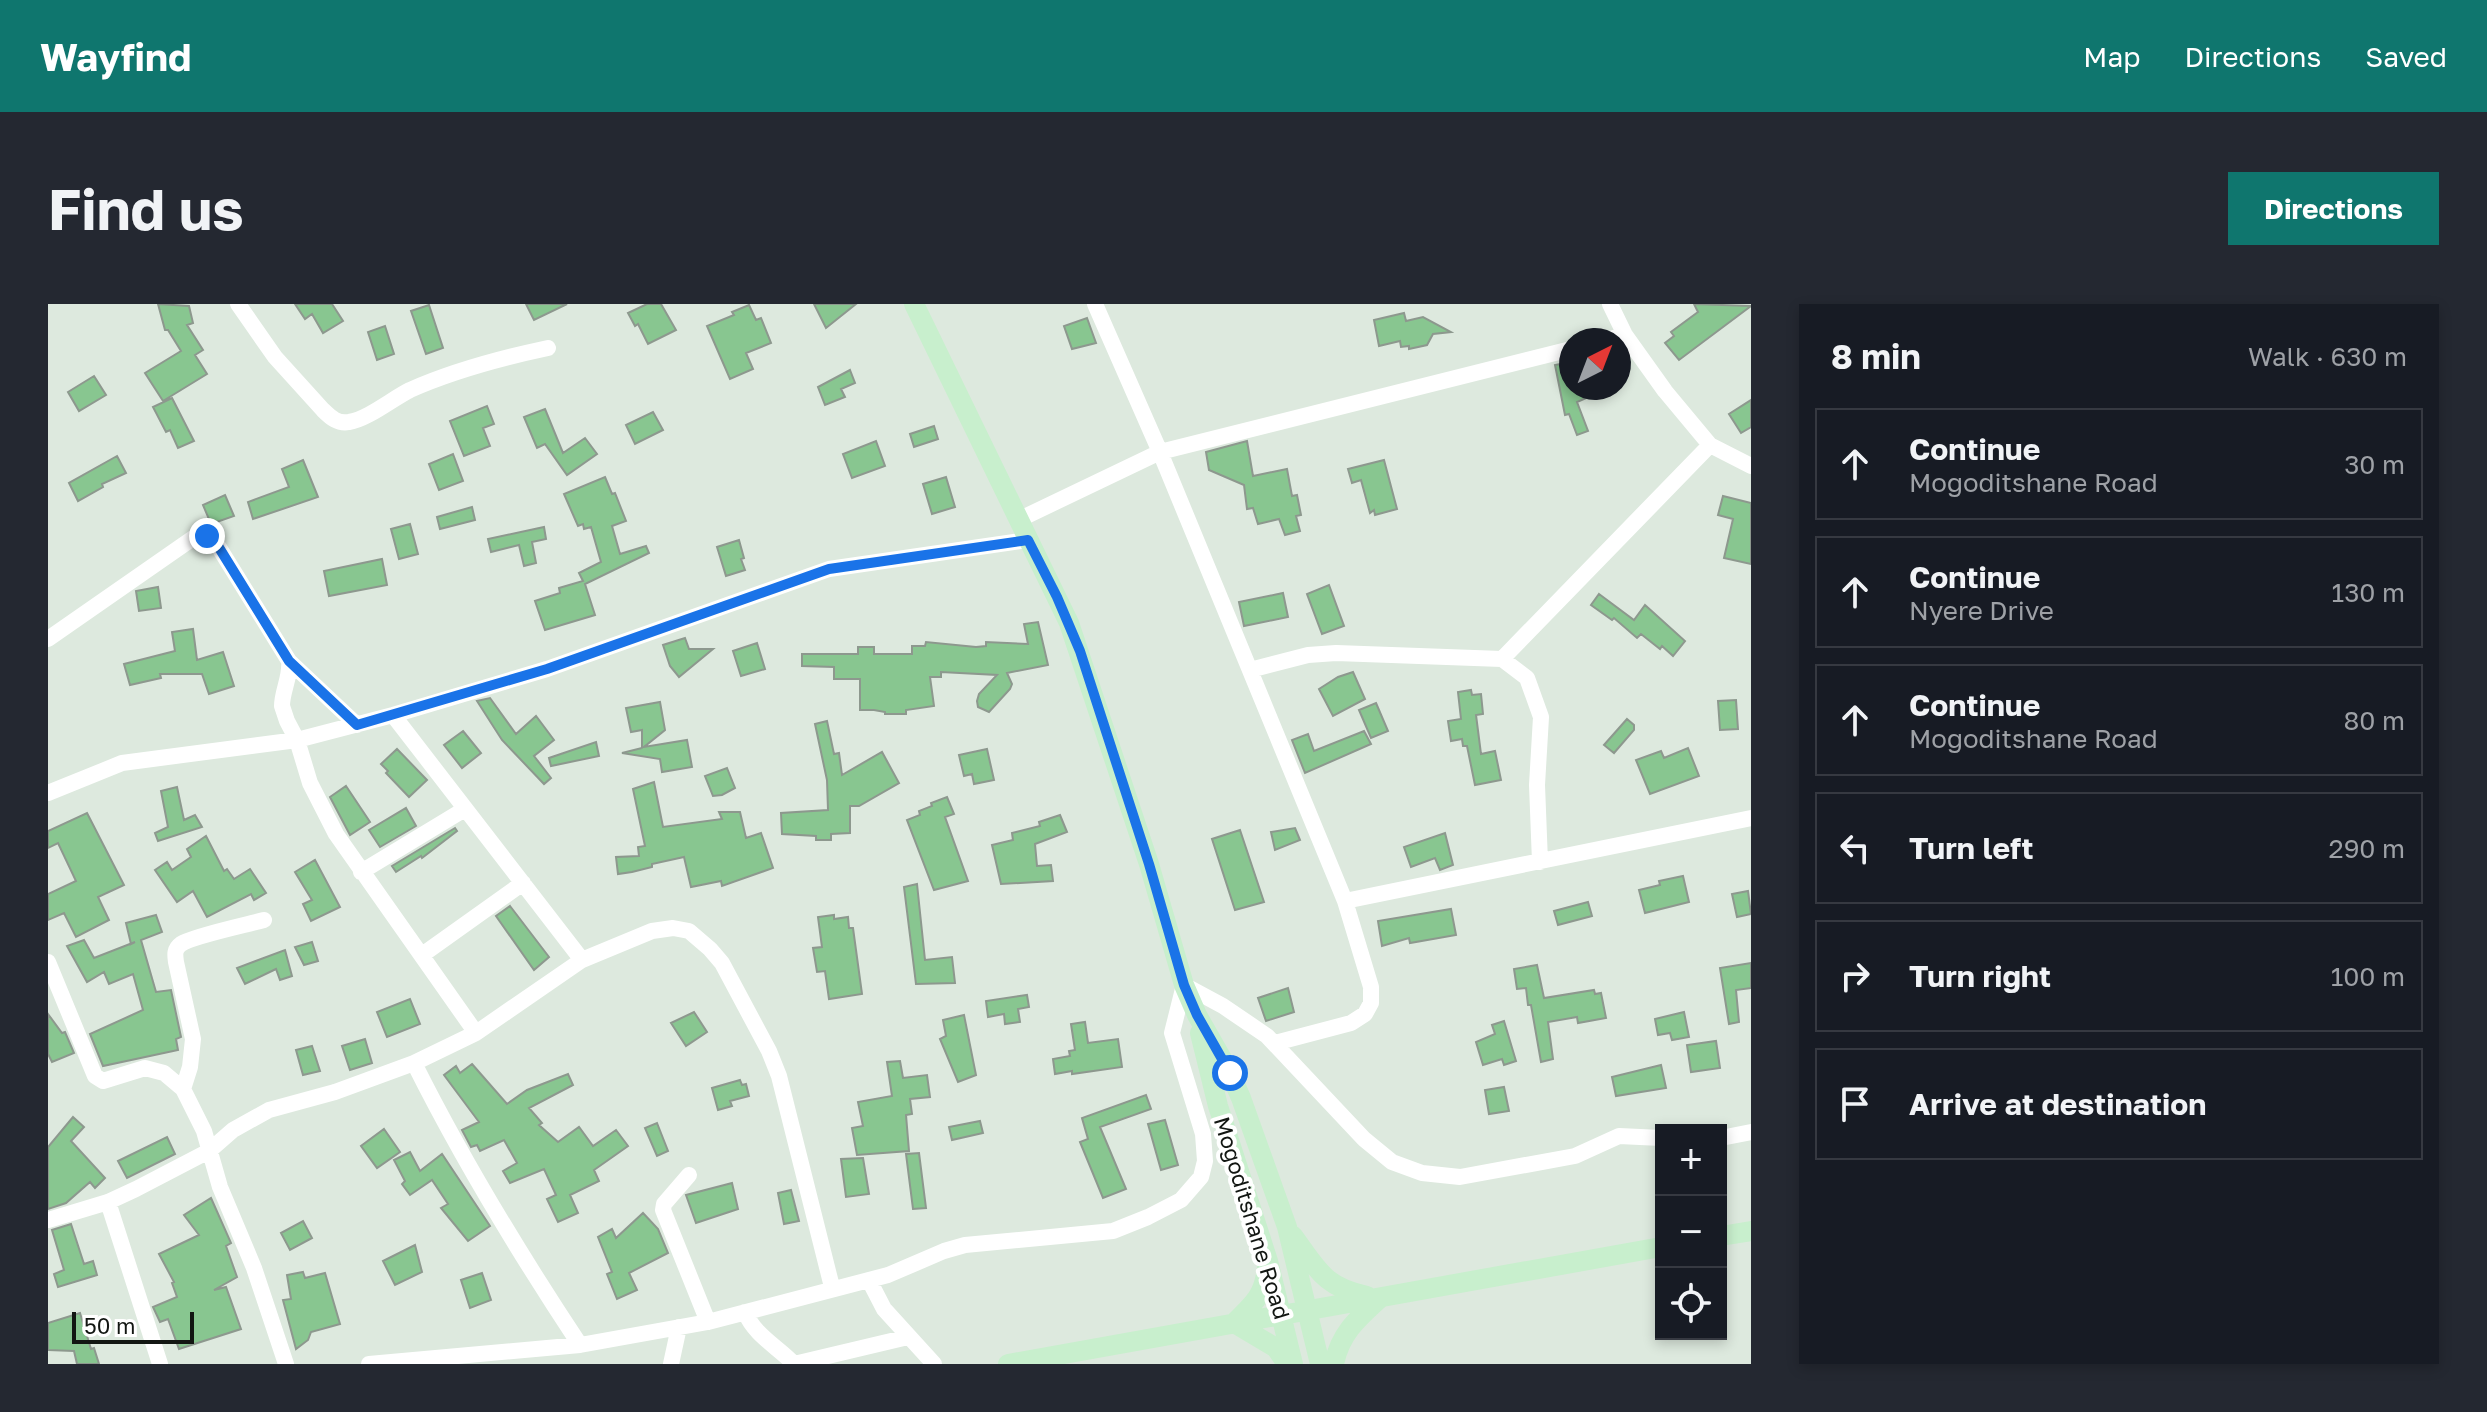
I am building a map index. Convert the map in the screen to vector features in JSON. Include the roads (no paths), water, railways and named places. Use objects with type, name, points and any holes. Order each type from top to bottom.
[{"type":"main road","points":[[914,304],[1069,623],[1104,725],[1184,985],[1197,1015]]},
{"type":"main road","name":"Mogoditshane Road","points":[[1197,1015],[1235,1085],[1287,1227],[1320,1364]]},
{"type":"main road","name":"Mogoditshane Road","points":[[1197,1015],[1210,1077],[1268,1261],[1293,1364]]},
{"type":"main road","points":[[1287,1227],[1326,1281],[1344,1291],[1379,1299]]},
{"type":"main road","points":[[1727,1235],[1751,1231]]},
{"type":"main road","points":[[1008,1364],[1655,1248]]},
{"type":"main road","points":[[1234,1323],[1261,1295],[1266,1285],[1268,1261]]},
{"type":"main road","points":[[1334,1364],[1343,1335],[1379,1299]]},
{"type":"main road","points":[[1234,1323],[1276,1348],[1287,1364]]},
{"type":"street","points":[[238,304],[275,357],[323,410],[341,423],[355,422],[410,391],[467,368],[548,348]]},
{"type":"street","points":[[1095,304],[1160,452],[1345,901],[1371,987],[1371,1003],[1365,1014],[1351,1023],[1275,1043]]},
{"type":"street","points":[[1610,304],[1622,328]]},
{"type":"street","points":[[1631,343],[1710,445],[1751,466]]},
{"type":"street","points":[[1018,520],[1160,452],[1559,352]]},
{"type":"street","points":[[1502,659],[1710,445]]},
{"type":"street","points":[[48,639],[202,534],[218,546],[289,661],[357,725]]},
{"type":"street","points":[[48,793],[122,763],[297,740],[393,715],[547,669],[829,569],[1028,540]]},
{"type":"street","points":[[1250,670],[1308,655],[1336,653],[1502,659],[1527,678],[1541,717],[1537,785],[1540,862]]},
{"type":"street","points":[[289,661],[282,706],[320,806],[361,872],[476,1033]]},
{"type":"street","points":[[393,715],[582,960]]},
{"type":"street","points":[[361,872],[465,809]]},
{"type":"street","points":[[1345,901],[1751,818]]},
{"type":"street","points":[[422,955],[523,883]]},
{"type":"street","points":[[183,1089],[190,1067],[193,1039],[176,950],[194,939],[264,920]]},
{"type":"street","points":[[48,1220],[108,1202],[209,1151],[233,1130],[269,1110],[335,1092],[414,1063],[476,1033],[582,960],[652,931],[673,928],[689,931],[722,963],[769,1051],[779,1076],[832,1287]]},
{"type":"street","points":[[48,962],[95,1076],[103,1081],[145,1068],[154,1069],[183,1089],[204,1131],[220,1187],[254,1268],[286,1364]]},
{"type":"street","points":[[369,1364],[449,1360],[580,1345],[708,1322],[832,1287],[869,1280],[965,1245],[1113,1231],[1148,1217],[1181,1200],[1201,1177],[1205,1161],[1203,1134],[1172,1033],[1184,985],[1223,1006],[1275,1043],[1364,1139],[1392,1162],[1422,1173],[1460,1177],[1575,1156],[1619,1136],[1655,1138]]},
{"type":"street","points":[[414,1063],[475,1179],[580,1345]]},
{"type":"street","points":[[1727,1137],[1751,1132]]},
{"type":"street","points":[[689,1175],[664,1204],[663,1210],[708,1322]]},
{"type":"street","points":[[108,1202],[160,1364]]},
{"type":"street","points":[[869,1280],[884,1309],[934,1364]]},
{"type":"street","points":[[745,1312],[756,1332],[779,1348],[794,1364],[908,1337]]},
{"type":"street","points":[[671,1364],[679,1327]]}]
